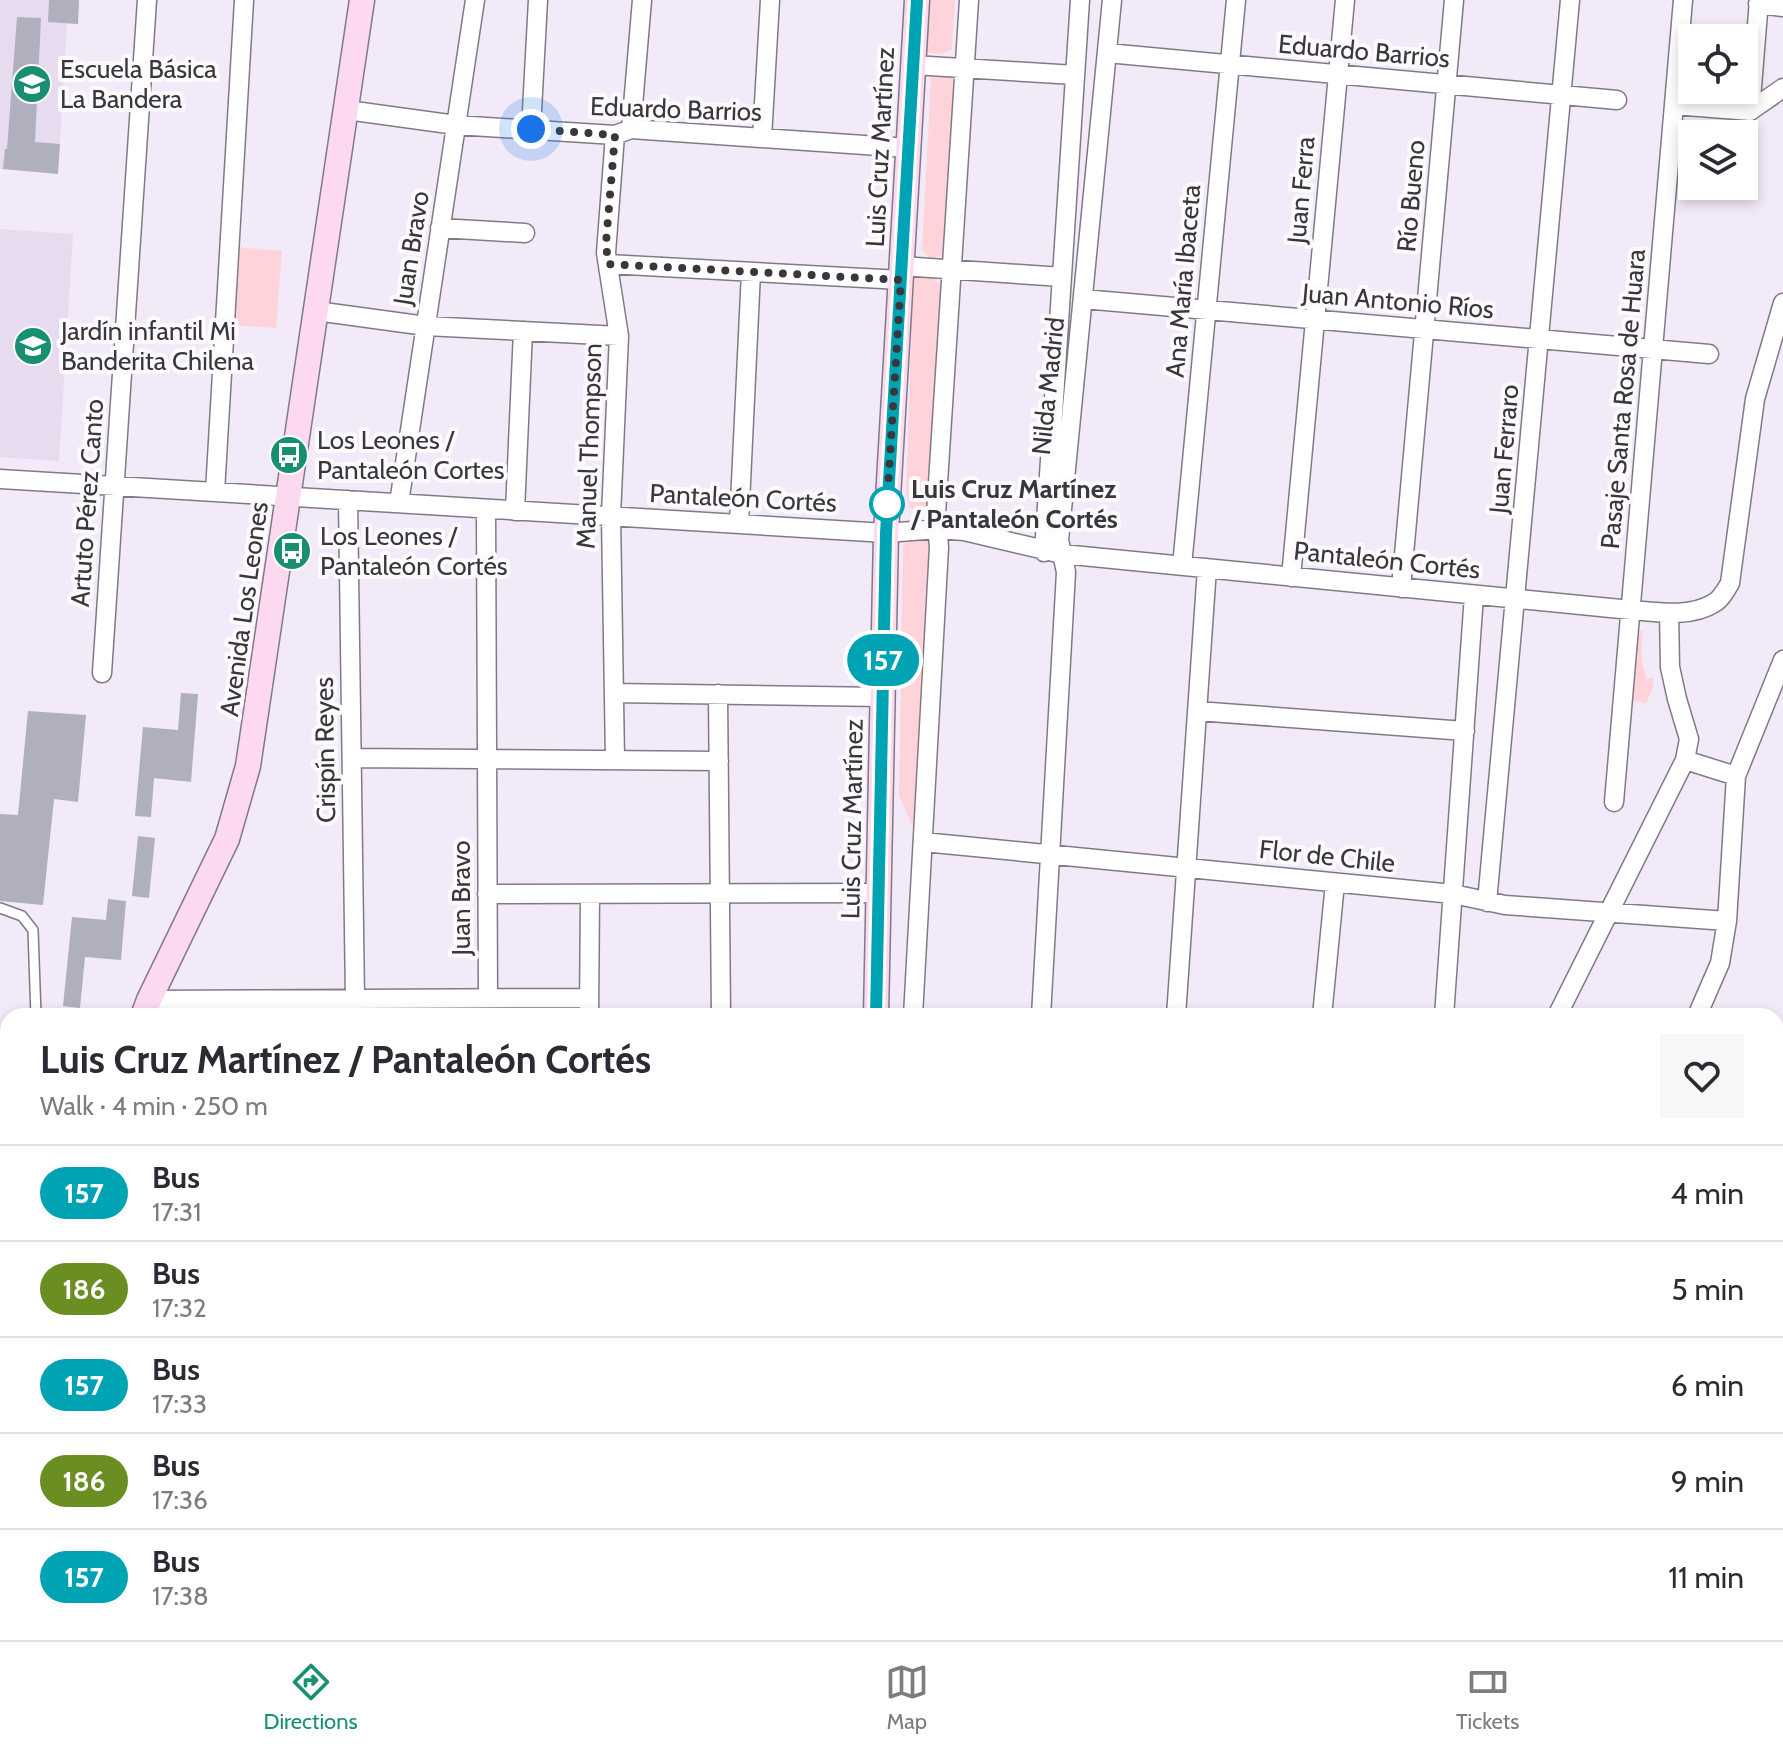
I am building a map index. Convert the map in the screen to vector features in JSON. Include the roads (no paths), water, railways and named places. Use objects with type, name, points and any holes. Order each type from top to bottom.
[{"type":"main road","name":"Avenida Los Leones","points":[[146,1008],[227,839],[240,800],[255,731],[362,0]]},
{"type":"main road","name":"Luis Cruz Martínez","points":[[876,1008],[886,533],[917,0]]},
{"type":"street","name":"Artuto Pérez Canto","points":[[102,673],[147,0]]},
{"type":"street","points":[[215,492],[244,0]]},
{"type":"street","name":"Juan Bravo","points":[[399,503],[475,0]]},
{"type":"street","points":[[531,129],[538,0]]},
{"type":"street","name":"Manuel Thompson","points":[[615,760],[611,516],[619,336],[606,243],[642,0]]},
{"type":"street","points":[[762,138],[770,0]]},
{"type":"street","points":[[913,1008],[939,547],[936,514],[969,0]]},
{"type":"street","name":"Nilda Madrid","points":[[1041,1008],[1066,572],[1053,553],[1062,277],[1080,0]]},
{"type":"street","name":"Nilda Madrid","points":[[1053,553],[1059,540],[1112,0]]},
{"type":"street","name":"Ana María Ibaceta","points":[[1182,566],[1236,0]]},
{"type":"street","name":"Juan Ferra","points":[[1291,577],[1345,0]]},
{"type":"street","name":"Río Bueno","points":[[1401,588],[1454,0]]},
{"type":"street","name":"Juan Ferraro","points":[[1487,902],[1570,0]]},
{"type":"street","name":"Pasaje Santa Rosa de Huara","points":[[1614,802],[1683,0]]},
{"type":"street","points":[[1750,111],[1758,2],[1783,7]]},
{"type":"street","name":"Eduardo Barrios","points":[[1107,53],[1617,100]]},
{"type":"street","points":[[913,65],[1075,75]]},
{"type":"street","points":[[1674,105],[1750,111],[1783,88]]},
{"type":"street","name":"Eduardo Barrios","points":[[347,110],[456,125],[762,138],[908,148]]},
{"type":"street","points":[[440,228],[525,233]]},
{"type":"street","points":[[608,264],[751,272],[901,273],[952,269],[1062,277]]},
{"type":"street","points":[[739,524],[751,272]]},
{"type":"street","name":"Juan Antonio Ríos","points":[[1083,299],[1709,354]]},
{"type":"street","name":"Pantaleón Cortés","points":[[0,479],[886,533],[938,529],[991,536],[1053,553],[1631,610],[1669,613],[1695,611],[1716,602],[1730,583],[1755,399],[1783,303]]},
{"type":"street","points":[[316,311],[426,326],[619,336]]},
{"type":"street","points":[[515,511],[523,331]]},
{"type":"street","name":"Crispín Reyes","points":[[348,500],[355,999]]},
{"type":"street","name":"Juan Bravo","points":[[486,509],[488,998]]},
{"type":"street","points":[[1177,1008],[1207,568]]},
{"type":"street","points":[[1445,1008],[1474,595]]},
{"type":"street","points":[[1561,1008],[1685,760],[1689,739],[1670,667],[1669,613]]},
{"type":"street","points":[[1700,1008],[1720,963],[1727,921],[1736,776],[1783,660]]},
{"type":"street","points":[[614,693],[883,697]]},
{"type":"street","points":[[718,694],[721,1008]]},
{"type":"street","points":[[1197,711],[1465,731]]},
{"type":"street","points":[[352,758],[719,761]]},
{"type":"street","points":[[1685,760],[1736,776]]},
{"type":"street","name":"Flor de Chile","points":[[923,842],[1453,894],[1487,902],[1727,921]]},
{"type":"street","points":[[1323,1008],[1335,883]]},
{"type":"street","points":[[487,894],[878,893]]},
{"type":"street","points":[[146,1008],[304,1008],[355,999],[488,998],[589,1007],[590,894]]},
{"type":"lane","points":[[0,908],[22,916],[33,930],[36,1008]]},
{"type":"place","name":"Escuela Básica La Bandera","points":[[32,84]]},
{"type":"place","name":"Jardín infantil Mi Banderita Chilena","points":[[33,346]]},
{"type":"place","name":"Los Leones / Pantaleón Cortes","points":[[289,455]]},
{"type":"place","name":"Luis Cruz Martínez / Pantaleón Cortés","points":[[887,504]]},
{"type":"place","name":"Los Leones / Pantaleón Cortés","points":[[292,551]]}]
